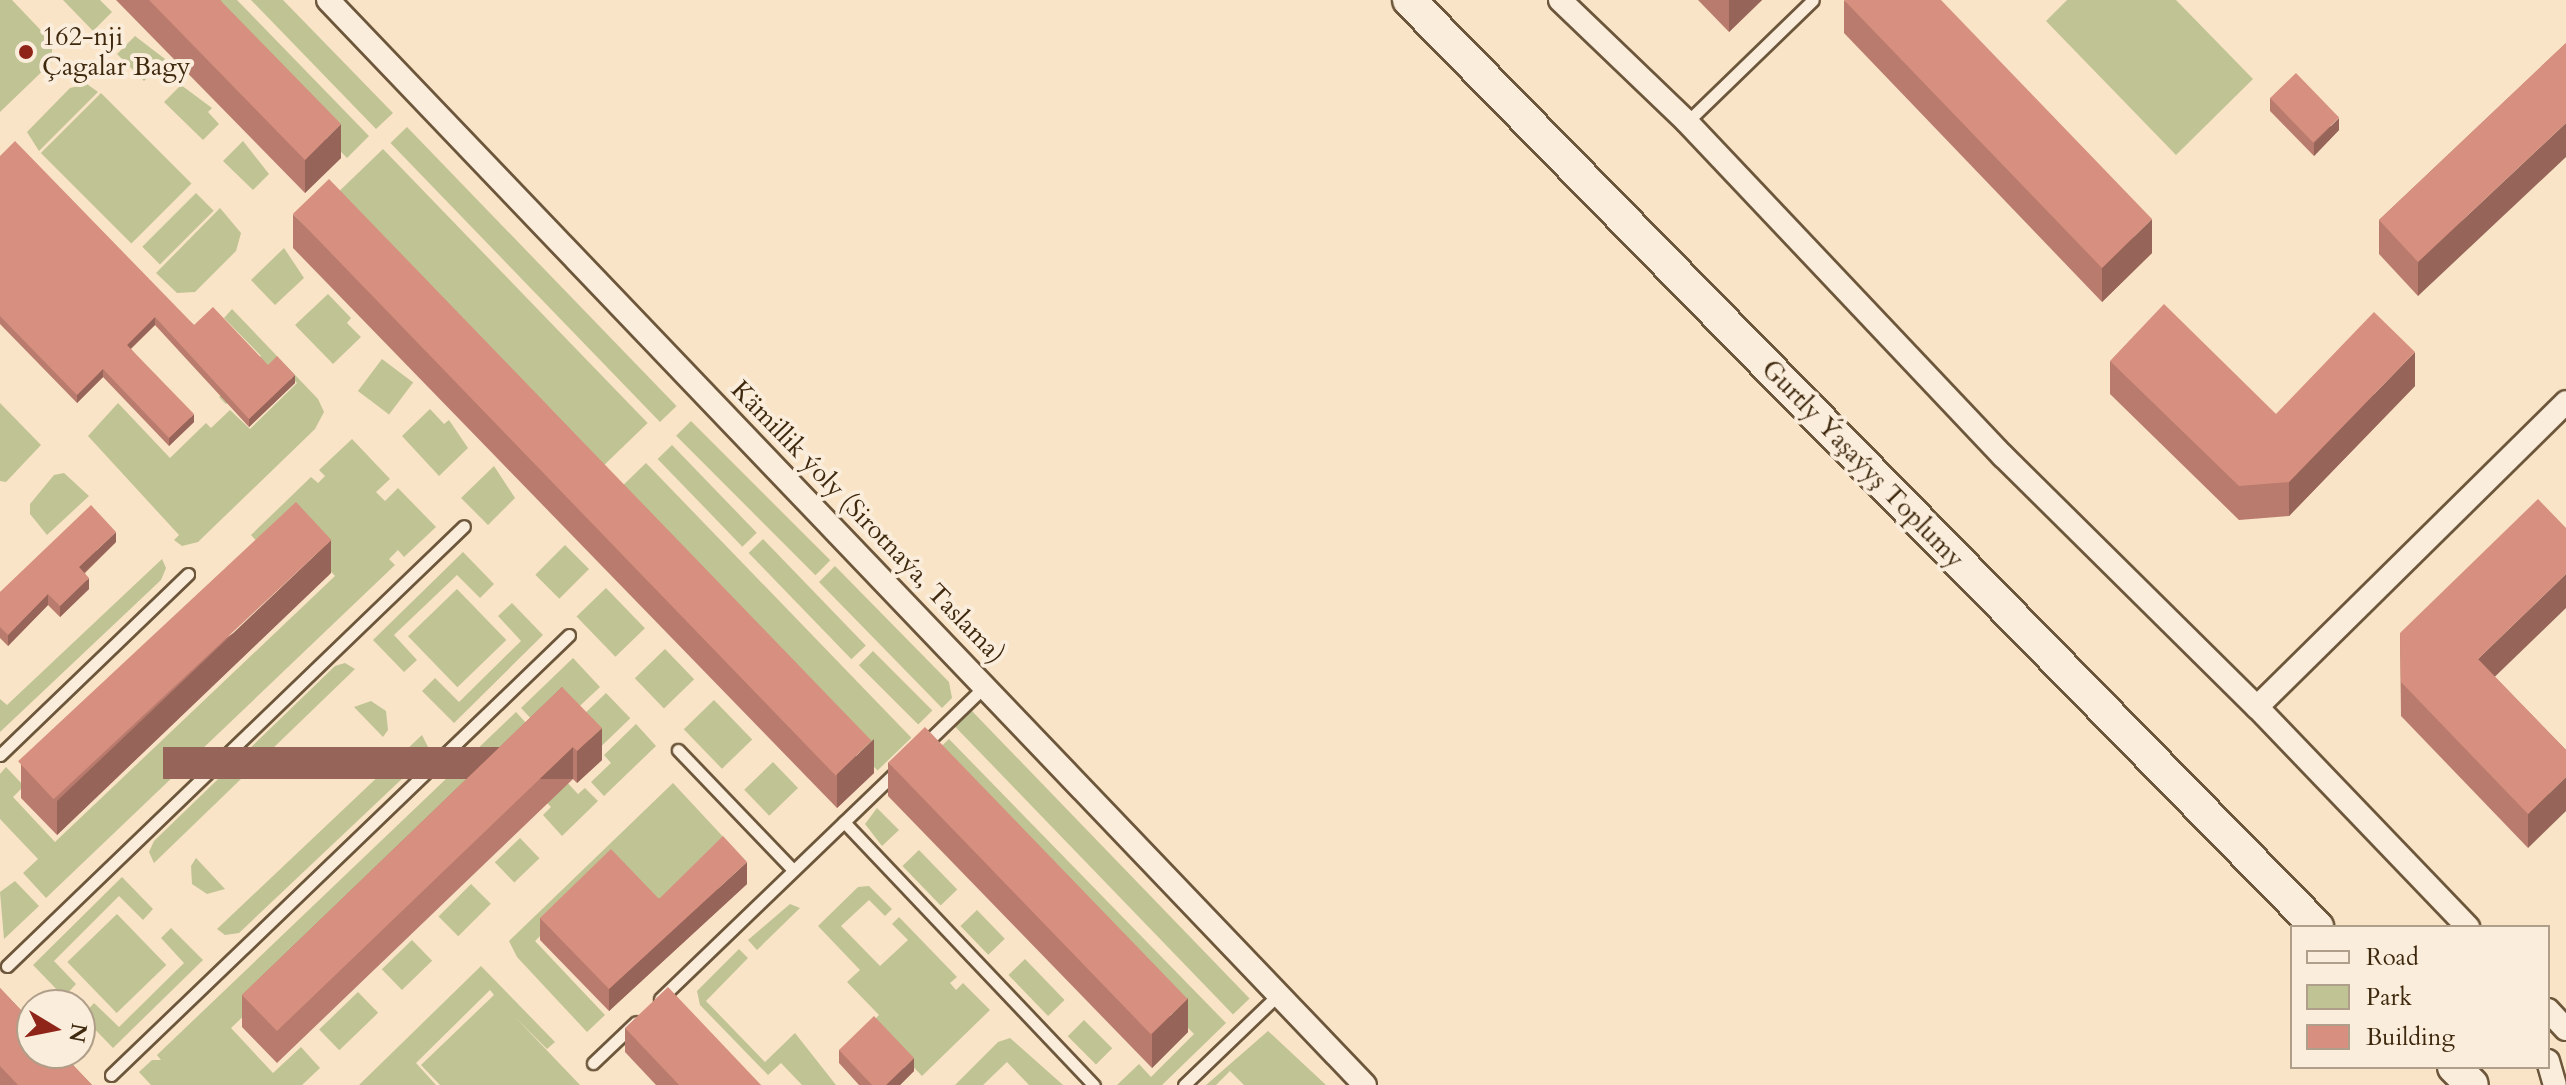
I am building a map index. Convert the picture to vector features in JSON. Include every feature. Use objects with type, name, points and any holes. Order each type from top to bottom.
[{"type":"street","name":"Kämillik ýoly (Sirotnaýa, Taslama)","points":[[328,0],[1365,1085]]},
{"type":"street","name":"Gurtly Ýaşaýyş Toplumy","points":[[1409,0],[2315,925]]},
{"type":"street","points":[[1560,0],[1687,122],[2003,456],[2257,707],[2466,925]]},
{"type":"street","points":[[2257,707],[2566,402]]},
{"type":"street","points":[[2550,1012],[2566,1029]]},
{"type":"street","points":[[2456,1069],[2472,1085]]},
{"type":"lane","points":[[1687,122],[1813,0]]},
{"type":"lane","points":[[7,966],[464,526]]},
{"type":"lane","points":[[0,755],[188,574]]},
{"type":"lane","points":[[111,1075],[569,635]]},
{"type":"lane","points":[[593,1063],[985,686]]},
{"type":"lane","points":[[678,750],[793,870]]},
{"type":"lane","points":[[844,822],[1094,1085]]},
{"type":"lane","points":[[1184,1085],[1279,994]]},
{"type":"green space","name":"162-nji Çagalar Bagy","points":[[0,0],[12,0],[52,42],[52,62],[0,112]]},
{"type":"green space","points":[[63,0],[100,0],[112,12],[93,31]]},
{"type":"green space","points":[[193,0],[237,0],[369,136],[347,158]]},
{"type":"green space","points":[[251,0],[283,0],[393,113],[376,129]]},
{"type":"green space","points":[[2067,0],[2176,0],[2253,79],[2176,155],[2046,21]]},
{"type":"green space","points":[[135,36],[165,59],[144,81],[117,54]]},
{"type":"green space","points":[[87,84],[98,92],[39,151],[27,132],[70,88]]},
{"type":"green space","points":[[181,85],[212,108],[208,112],[219,124],[203,140],[164,102]]},
{"type":"green space","points":[[101,93],[192,184],[131,244],[41,153]]},
{"type":"green space","points":[[407,127],[677,406],[660,422],[390,143]]},
{"type":"green space","points":[[243,141],[269,174],[253,190],[223,161]]},
{"type":"green space","points":[[383,149],[648,423],[593,476],[328,202]]},
{"type":"green space","points":[[196,193],[214,211],[160,264],[142,247]]},
{"type":"green space","points":[[220,208],[241,233],[236,251],[195,292],[177,293],[156,273]]},
{"type":"green space","points":[[284,248],[304,278],[275,305],[251,280]]},
{"type":"green space","points":[[328,294],[351,318],[347,323],[361,337],[333,364],[295,325]]},
{"type":"green space","points":[[232,309],[318,399],[324,412],[315,429],[198,542],[182,546],[174,540],[179,535],[88,436],[118,403],[170,458],[206,423],[211,428],[230,410],[250,429],[297,383],[277,363],[226,404],[219,397],[261,356],[224,318]]},
{"type":"green space","points":[[382,359],[413,382],[389,414],[358,391]]},
{"type":"green space","points":[[0,403],[41,445],[6,482],[0,481]]},
{"type":"green space","points":[[430,409],[444,424],[449,420],[468,448],[439,476],[402,436]]},
{"type":"green space","points":[[691,421],[830,560],[815,575],[676,436]]},
{"type":"green space","points":[[352,439],[390,479],[376,492],[385,501],[398,488],[436,527],[404,557],[398,550],[389,559],[395,565],[46,898],[23,873],[38,859],[0,819],[0,774],[6,767],[24,786],[13,797],[55,842],[335,576],[292,530],[264,549],[251,535],[311,477],[318,483],[325,476],[319,470]]},
{"type":"green space","points":[[672,445],[757,533],[742,547],[658,459]]},
{"type":"green space","points":[[646,463],[911,738],[878,770],[612,496]]},
{"type":"green space","points":[[494,466],[515,498],[488,525],[461,498]]},
{"type":"green space","points":[[64,473],[89,496],[47,535],[30,514],[30,504],[54,475]]},
{"type":"green space","points":[[763,539],[866,645],[851,659],[749,553]]},
{"type":"green space","points":[[565,545],[589,569],[559,599],[535,575]]},
{"type":"green space","points":[[463,552],[494,584],[480,598],[457,575],[394,635],[417,660],[404,672],[373,640]]},
{"type":"green space","points":[[162,559],[166,568],[161,580],[0,732],[0,699],[7,705]]},
{"type":"green space","points":[[835,566],[949,682],[952,698],[942,708],[819,582]]},
{"type":"green space","points":[[606,588],[645,628],[615,657],[577,616]]},
{"type":"green space","points":[[457,589],[506,640],[457,687],[408,636]]},
{"type":"green space","points":[[512,603],[543,635],[454,723],[422,691],[435,678],[459,702],[521,641],[498,616]]},
{"type":"green space","points":[[665,649],[694,679],[664,708],[635,678]]},
{"type":"green space","points":[[873,651],[932,710],[918,725],[859,665]]},
{"type":"green space","points":[[573,658],[600,687],[568,717],[539,727],[521,708]]},
{"type":"green space","points":[[345,663],[355,669],[154,863],[149,852],[154,841],[335,666]]},
{"type":"green space","points":[[606,693],[630,718],[599,749],[574,724]]},
{"type":"green space","points":[[714,700],[752,740],[722,769],[684,729]]},
{"type":"green space","points":[[371,701],[386,711],[388,730],[383,737],[354,707]]},
{"type":"green space","points":[[971,710],[1250,998],[1233,1014],[954,726]]},
{"type":"green space","points":[[516,712],[537,735],[530,743],[578,794],[585,788],[598,801],[562,836],[543,815],[551,807],[509,763],[231,1028],[273,1073],[301,1047],[320,1068],[302,1085],[151,1085],[139,1072],[152,1060],[161,1060],[157,1055]]},
{"type":"green space","points":[[636,724],[656,746],[604,796],[591,782],[611,763],[604,755]]},
{"type":"green space","points":[[422,735],[428,747],[423,759],[239,933],[225,935],[217,929]]},
{"type":"green space","points":[[949,739],[1226,1023],[1162,1085],[1117,1085],[1139,1064],[1151,1077],[1194,1034],[927,760]]},
{"type":"green space","points":[[773,762],[798,788],[769,816],[744,790]]},
{"type":"green space","points":[[673,783],[727,841],[654,911],[612,867],[535,941],[605,1015],[587,1032],[517,957],[509,941]]},
{"type":"green space","points":[[877,808],[899,830],[882,846],[865,824]]},
{"type":"green space","points":[[520,838],[539,858],[514,882],[495,862]]},
{"type":"green space","points":[[919,850],[957,890],[941,906],[902,866]]},
{"type":"green space","points":[[196,858],[225,889],[207,894],[192,884],[191,866]]},
{"type":"green space","points":[[122,877],[153,909],[143,920],[119,896],[54,961],[76,984],[71,989],[56,989],[33,965]]},
{"type":"green space","points":[[15,881],[39,906],[4,939],[0,892]]},
{"type":"green space","points":[[471,884],[491,904],[458,936],[438,917]]},
{"type":"green space","points":[[869,886],[892,909],[885,916],[869,900],[841,926],[880,966],[908,940],[892,924],[899,917],[957,977],[950,983],[956,990],[963,983],[990,1010],[922,1076],[871,1023],[879,1015],[847,982],[860,970],[818,926],[858,887]]},
{"type":"green space","points":[[790,904],[800,908],[757,950],[748,940]]},
{"type":"green space","points":[[977,910],[1005,939],[988,955],[960,926]]},
{"type":"green space","points":[[117,914],[166,965],[117,1013],[67,962]]},
{"type":"green space","points":[[171,928],[203,960],[113,1048],[96,1030],[96,1005],[119,1027],[184,963],[161,938]]},
{"type":"green space","points":[[412,940],[432,961],[402,990],[382,969]]},
{"type":"green space","points":[[739,949],[748,958],[706,1001],[765,1062],[795,1033],[836,1085],[802,1085],[781,1063],[768,1075],[700,1005],[697,991]]},
{"type":"green space","points":[[1025,959],[1065,1000],[1048,1016],[1008,975]]},
{"type":"green space","points":[[481,966],[555,1042],[547,1049],[515,1017],[580,1085],[440,1085],[421,1065],[494,995],[490,990],[416,1063],[436,1085],[359,1085]]},
{"type":"green space","points":[[358,992],[378,1013],[339,1050],[319,1030]]},
{"type":"green space","points":[[1084,1020],[1112,1048],[1096,1065],[1068,1036]]},
{"type":"green space","points":[[1268,1031],[1326,1085],[1244,1085],[1230,1071],[1216,1085],[1206,1085]]},
{"type":"green space","points":[[1010,1038],[1063,1085],[1029,1085],[1007,1062],[983,1085],[955,1085],[998,1042]]},
{"type":"building","points":[[149,0],[220,0],[341,124],[305,160]]},
{"type":"building","points":[[1844,0],[1941,0],[2152,219],[2102,268]]},
{"type":"building","points":[[2566,43],[2566,123],[2418,262],[2379,220]]},
{"type":"building","points":[[2296,73],[2339,118],[2313,143],[2270,98]]},
{"type":"building","points":[[15,141],[194,325],[213,307],[268,365],[277,356],[295,375],[249,419],[155,317],[127,345],[194,414],[169,438],[103,369],[77,395],[0,316],[0,156]]},
{"type":"building","points":[[329,179],[872,741],[836,776],[293,214]]},
{"type":"building","points":[[2164,304],[2276,414],[2374,312],[2415,352],[2289,482],[2239,486],[2110,361]]},
{"type":"building","points":[[2538,499],[2566,528],[2566,574],[2478,659],[2566,750],[2566,777],[2528,814],[2401,682],[2400,633]]},
{"type":"building","points":[[296,502],[331,540],[54,799],[18,761]]},
{"type":"building","points":[[91,505],[116,532],[79,567],[89,578],[60,606],[48,594],[8,635],[0,627],[0,592]]},
{"type":"building","points":[[562,687],[602,728],[577,751],[573,747],[277,1031],[242,995]]},
{"type":"building","points":[[925,727],[1188,999],[1151,1034],[888,762]]},
{"type":"building","points":[[723,836],[747,862],[609,989],[540,918],[611,849],[659,899]]},
{"type":"building","points":[[668,987],[761,1085],[679,1085],[625,1028]]},
{"type":"building","points":[[0,988],[16,1005],[16,1069],[76,1069],[92,1085],[18,1085],[0,1066]]},
{"type":"building","points":[[874,1016],[914,1058],[886,1085],[872,1085],[839,1050]]},
{"type":"place","name":"162-nji Çagalar Bagy","points":[[26,52]]}]
